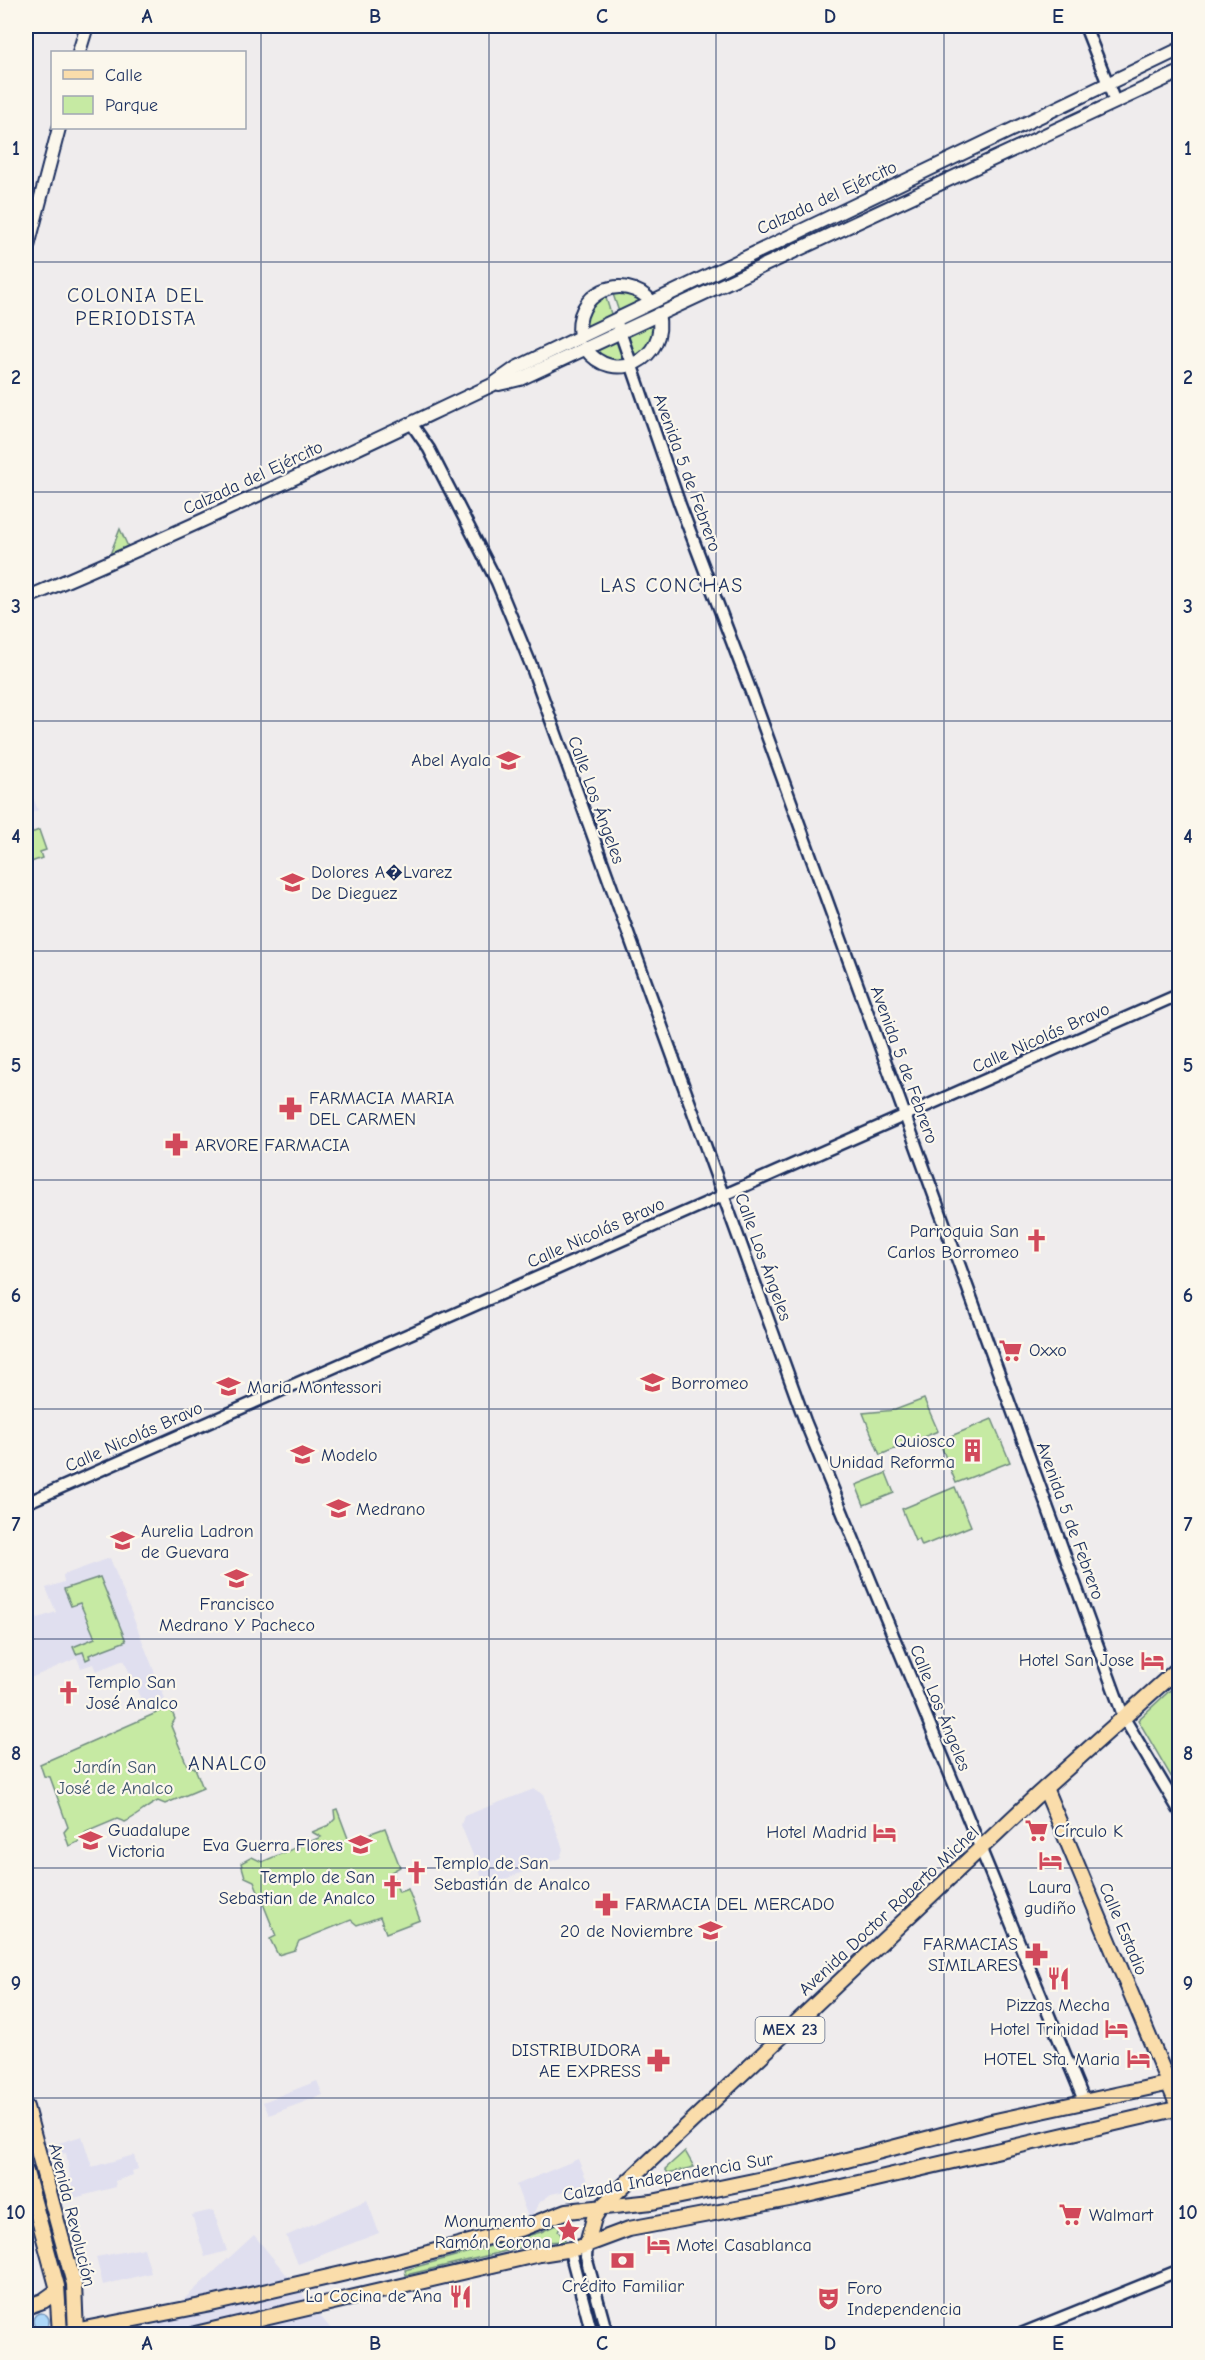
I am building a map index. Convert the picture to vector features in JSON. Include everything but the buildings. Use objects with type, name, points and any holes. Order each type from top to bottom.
[{"type":"main road","points":[[79,51],[87,26]]},
{"type":"main road","name":"Calzada del Ejército","points":[[26,598],[248,501],[492,385],[516,368],[583,343],[1107,83],[1179,50]]},
{"type":"main road","name":"Calzada del Ejército","points":[[655,308],[1179,72]]},
{"type":"main road","points":[[26,254],[59,129]]},
{"type":"main road","points":[[615,286],[634,289],[655,308],[660,334],[657,344],[642,361],[632,366],[606,365],[596,360],[583,343],[582,312],[587,302],[603,290],[615,286]]},
{"type":"main road","name":"Avenida Doctor Roberto Michel","points":[[600,2208],[980,1852],[1045,1788],[1179,1667]]},
{"type":"main road","name":"Calle Estadio","points":[[1045,1788],[1174,2083],[1179,2109]]},
{"type":"main road","name":"Calzada Independencia Sur","points":[[60,2334],[76,2333],[394,2262],[523,2228],[567,2211],[652,2202],[816,2168],[991,2122],[1174,2083]]},
{"type":"main road","name":"Avenida Revolución","points":[[26,2106],[74,2284],[76,2333]]},
{"type":"main road","points":[[195,2334],[540,2254],[570,2251],[629,2229],[794,2198],[1179,2109]]},
{"type":"main road","name":"Avenida Revolución","points":[[26,2172],[57,2291],[60,2334]]},
{"type":"main road","points":[[587,2244],[594,2218],[600,2208]]},
{"type":"main road","points":[[26,2307],[43,2301],[57,2291]]},
{"type":"street","points":[[1085,26],[1115,102]]},
{"type":"street","name":"Avenida 5 de Febrero","points":[[618,326],[680,505],[753,697],[1124,1718],[1179,1812]]},
{"type":"street","name":"Calle Los Ángeles","points":[[411,423],[429,449],[497,582],[531,665],[805,1421],[980,1852],[1085,2103]]},
{"type":"street","name":"Calle Nicolás Bravo","points":[[26,1503],[1179,994]]},
{"type":"street","points":[[587,2244],[586,2257],[607,2334]]},
{"type":"street","points":[[570,2251],[592,2334]]},
{"type":"street","points":[[1021,2334],[1179,2270]]},
{"type":"shaded area","points":[[26,780],[38,810],[26,815]]},
{"type":"shaded area","points":[[110,1558],[165,1699],[145,1709],[124,1660],[96,1671],[93,1664],[81,1668],[77,1658],[26,1680],[26,1622],[56,1612],[46,1588],[64,1582],[63,1575]]},
{"type":"shaded area","points":[[534,1789],[543,1794],[563,1849],[560,1858],[492,1884],[483,1880],[461,1825],[464,1816]]},
{"type":"shaded area","points":[[317,2081],[323,2095],[269,2115],[263,2102]]},
{"type":"shaded area","points":[[82,2136],[92,2167],[134,2155],[138,2169],[132,2171],[133,2175],[115,2181],[116,2187],[74,2198],[66,2153],[49,2157],[46,2147]]},
{"type":"shaded area","points":[[578,2159],[591,2191],[587,2195],[565,2191],[551,2194],[540,2202],[529,2220],[516,2185]]},
{"type":"shaded area","points":[[367,2200],[379,2233],[298,2264],[286,2236]]},
{"type":"shaded area","points":[[213,2210],[227,2251],[205,2257],[192,2215]]},
{"type":"shaded area","points":[[254,2235],[335,2334],[146,2334]]},
{"type":"shaded area","points":[[144,2248],[151,2273],[103,2285],[96,2257]]},
{"type":"green space","points":[[611,288],[649,302],[620,315]]},
{"type":"green space","points":[[605,295],[613,320],[586,333],[585,320],[590,306]]},
{"type":"green space","points":[[658,323],[658,336],[636,361],[626,336]]},
{"type":"green space","points":[[620,339],[629,363],[625,365],[590,351]]},
{"type":"green space","points":[[120,529],[129,549],[109,557]]},
{"type":"green space","points":[[39,830],[46,850],[40,852],[42,858],[26,864],[26,835]]},
{"type":"green space","points":[[924,1399],[938,1431],[880,1455],[863,1413],[895,1410]]},
{"type":"green space","points":[[992,1419],[1010,1462],[956,1483],[939,1441]]},
{"type":"green space","points":[[886,1473],[894,1493],[864,1505],[856,1485]]},
{"type":"green space","points":[[955,1487],[971,1526],[922,1546],[919,1539],[915,1541],[902,1509]]},
{"type":"green space","points":[[100,1577],[126,1641],[89,1655],[90,1658],[86,1660],[83,1652],[76,1654],[73,1647],[95,1638],[80,1603],[71,1606],[64,1589]]},
{"type":"green space","points":[[1179,1682],[1179,1790],[1138,1720]]},
{"type":"green space","name":"Jardín San José de Analco","points":[[170,1707],[175,1719],[171,1726],[187,1765],[195,1768],[203,1788],[165,1804],[158,1801],[125,1822],[117,1819],[86,1832],[78,1842],[69,1846],[64,1832],[68,1827],[50,1777],[44,1776],[40,1764]]},
{"type":"green space","points":[[337,1809],[349,1841],[385,1828],[400,1867],[391,1872],[399,1892],[408,1889],[420,1920],[386,1933],[380,1917],[357,1925],[351,1920],[299,1941],[295,1950],[278,1955],[270,1939],[276,1936],[254,1881],[245,1877],[241,1863],[252,1857],[262,1862],[321,1837],[312,1832],[329,1825],[335,1819],[334,1810]]},
{"type":"green space","points":[[685,2151],[694,2167],[668,2173],[665,2169]]},
{"type":"green space","points":[[562,2222],[558,2231],[566,2241],[544,2242],[406,2275],[405,2270],[541,2232]]},
{"type":"water","points":[[41,2313],[47,2315],[49,2321],[47,2327],[41,2329],[35,2327],[33,2321],[35,2315]]},
{"type":"place","name":"Abel Ayala","points":[[509,760]]},
{"type":"place","name":"Dolores A�Lvarez De Dieguez","points":[[293,882]]},
{"type":"place","name":"FARMACIA MARIA DEL CARMEN","points":[[291,1108]]},
{"type":"place","name":"ARVORE FARMACIA","points":[[177,1145]]},
{"type":"place","name":"Parroquia San Carlos Borromeo","points":[[1037,1241]]},
{"type":"place","name":"Oxxo","points":[[1011,1350]]},
{"type":"place","name":"Borromeo","points":[[653,1383]]},
{"type":"place","name":"Maria Montessori","points":[[229,1387]]},
{"type":"place","name":"Quiosco Unidad Reforma","points":[[973,1451]]},
{"type":"place","name":"Modelo","points":[[303,1455]]},
{"type":"place","name":"Medrano","points":[[338,1509]]},
{"type":"place","name":"Aurelia Ladron de Guevara","points":[[123,1541]]},
{"type":"place","name":"Francisco Medrano Y Pacheco","points":[[237,1578]]},
{"type":"place","name":"Hotel San Jose","points":[[1152,1660]]},
{"type":"place","name":"Templo San José Analco","points":[[68,1692]]},
{"type":"place","name":"Círculo K","points":[[1036,1831]]},
{"type":"place","name":"Hotel Madrid","points":[[885,1832]]},
{"type":"place","name":"Guadalupe Victoria","points":[[90,1840]]},
{"type":"place","name":"Eva Guerra Flores","points":[[361,1845]]},
{"type":"place","name":"Laura gudiño","points":[[1050,1861]]},
{"type":"place","name":"Templo de San Sebastián de Analco","points":[[416,1873]]},
{"type":"place","name":"Templo de San Sebastian de Analco","points":[[393,1887]]},
{"type":"place","name":"FARMACIA DEL MERCADO","points":[[607,1904]]},
{"type":"place","name":"20 de Noviembre","points":[[711,1931]]},
{"type":"place","name":"FARMACIAS SIMILARES","points":[[1036,1954]]},
{"type":"place","name":"Pizzas Mecha","points":[[1058,1979]]},
{"type":"place","name":"Hotel Trinidad","points":[[1117,2029]]},
{"type":"place","name":"HOTEL Sta. Maria","points":[[1138,2059]]},
{"type":"place","name":"DISTRIBUIDORA AE EXPRESS","points":[[659,2060]]},
{"type":"place","name":"Walmart","points":[[1071,2215]]},
{"type":"place","name":"Monumento a Ramón Corona","points":[[569,2231]]},
{"type":"place","name":"Motel Casablanca","points":[[658,2245]]},
{"type":"place","name":"Crédito Familiar","points":[[623,2260]]},
{"type":"place","name":"La Cocina de Ana","points":[[460,2296]]},
{"type":"place","name":"Foro Independencia","points":[[829,2298]]},
{"type":"district","name":"COLONIA DEL PERIODISTA","points":[[136,306]]},
{"type":"district","name":"LAS CONCHAS","points":[[672,585]]},
{"type":"district","name":"ANALCO","points":[[228,1763]]}]
